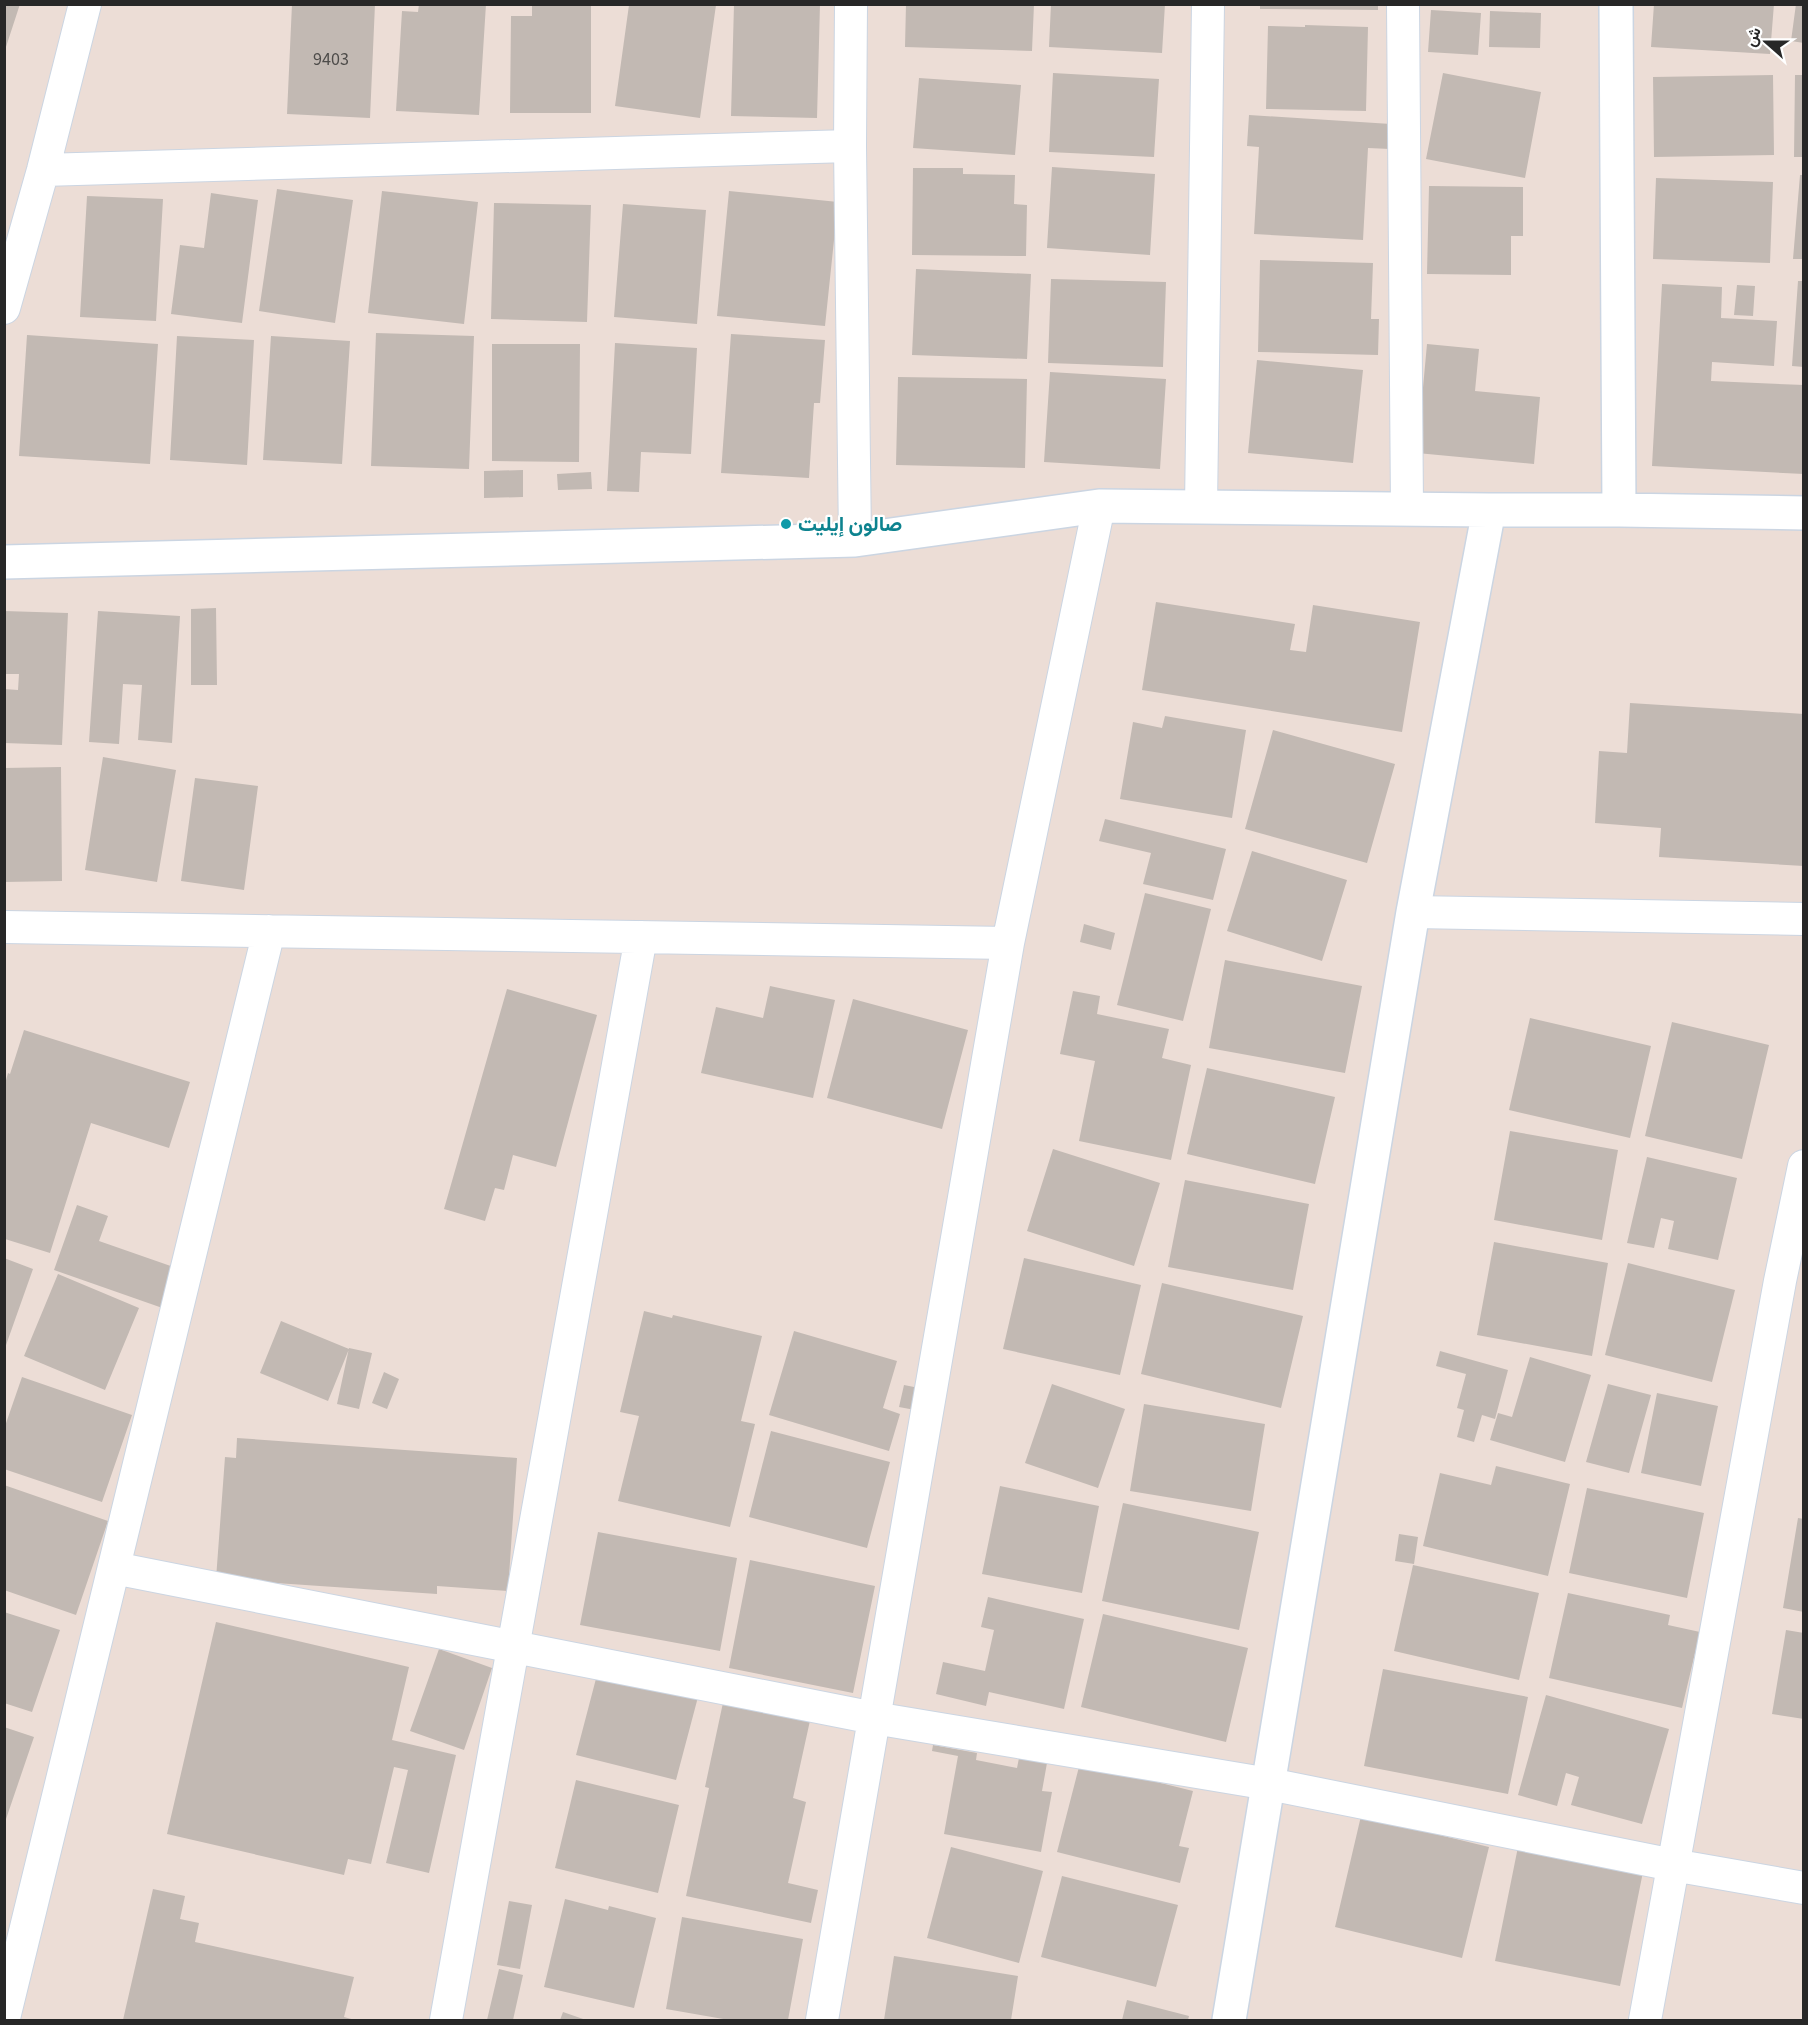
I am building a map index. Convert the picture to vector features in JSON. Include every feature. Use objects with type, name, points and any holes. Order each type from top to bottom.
[{"type":"street","points":[[4,308],[44,170],[85,4]]},
{"type":"street","points":[[851,4],[850,146],[855,540]]},
{"type":"street","points":[[1201,507],[1208,4]]},
{"type":"street","points":[[1403,4],[1407,509]]},
{"type":"street","points":[[1616,4],[1619,510]]},
{"type":"street","points":[[44,170],[850,146]]},
{"type":"street","points":[[822,2020],[1008,942],[1098,506]]},
{"type":"street","points":[[4,562],[855,540],[1098,506],[1803,513]]},
{"type":"street","points":[[1230,2020],[1413,912],[1489,510]]},
{"type":"street","points":[[1413,912],[1803,919]]},
{"type":"street","points":[[4,927],[1008,942]]},
{"type":"street","points":[[4,2018],[269,931]]},
{"type":"street","points":[[446,2020],[641,937]]},
{"type":"street","points":[[1645,2020],[1673,1865],[1792,1282],[1803,1166]]},
{"type":"street","points":[[114,1568],[874,1718],[1269,1784],[1673,1865],[1803,1888]]},
{"type":"building","points":[[4,4],[20,4],[5,50],[4,50]]},
{"type":"building","points":[[292,4],[375,4],[370,118],[287,114]]},
{"type":"building","points":[[419,4],[486,4],[479,115],[396,111],[402,11],[418,12]]},
{"type":"building","points":[[532,4],[591,4],[591,113],[510,113],[511,16],[532,16]]},
{"type":"building","points":[[734,4],[820,4],[817,118],[731,116]]},
{"type":"building","points":[[906,4],[1034,4],[1032,51],[905,47]]},
{"type":"building","points":[[1051,4],[1165,4],[1162,53],[1049,47]]},
{"type":"building","points":[[1260,4],[1378,4],[1378,10],[1260,9]]},
{"type":"building","points":[[1654,4],[1774,4],[1770,54],[1651,47]]},
{"type":"building","points":[[1796,4],[1804,4],[1804,43],[1791,41]]},
{"type":"building","points":[[629,5],[716,5],[700,118],[615,106]]},
{"type":"building","points":[[1431,10],[1481,13],[1478,55],[1428,52]]},
{"type":"building","points":[[1490,11],[1541,13],[1540,48],[1489,47]]},
{"type":"building","points":[[1305,25],[1368,27],[1366,111],[1266,109],[1268,26],[1305,27]]},
{"type":"building","points":[[1053,73],[1159,79],[1154,157],[1049,152]]},
{"type":"building","points":[[1443,73],[1541,92],[1525,178],[1426,159]]},
{"type":"building","points":[[1773,75],[1774,155],[1654,157],[1653,77]]},
{"type":"building","points":[[1795,75],[1804,75],[1804,157],[1794,157]]},
{"type":"building","points":[[919,78],[1021,85],[1015,155],[913,148]]},
{"type":"building","points":[[1249,115],[1391,124],[1390,149],[1368,148],[1363,240],[1254,234],[1259,147],[1247,146]]},
{"type":"building","points":[[1052,167],[1155,174],[1150,255],[1047,248]]},
{"type":"building","points":[[913,168],[963,168],[963,174],[1015,175],[1014,204],[1027,205],[1026,256],[912,255]]},
{"type":"building","points":[[1800,175],[1804,175],[1804,259],[1793,259]]},
{"type":"building","points":[[1656,178],[1773,182],[1770,263],[1653,259]]},
{"type":"building","points":[[1429,186],[1523,187],[1523,236],[1511,236],[1511,275],[1427,274]]},
{"type":"building","points":[[277,189],[353,200],[335,323],[259,311]]},
{"type":"building","points":[[382,191],[478,202],[464,324],[368,313]]},
{"type":"building","points":[[729,191],[838,202],[825,326],[717,316]]},
{"type":"building","points":[[211,193],[258,200],[242,323],[171,314],[180,245],[204,248]]},
{"type":"building","points":[[87,196],[163,199],[156,321],[80,317]]},
{"type":"building","points":[[494,203],[591,205],[587,322],[491,319]]},
{"type":"building","points":[[623,204],[706,210],[697,324],[614,317]]},
{"type":"building","points":[[1260,260],[1373,263],[1371,319],[1379,319],[1378,355],[1258,352]]},
{"type":"building","points":[[916,269],[1031,274],[1027,359],[912,355]]},
{"type":"building","points":[[1051,279],[1166,282],[1163,367],[1048,363]]},
{"type":"building","points":[[1798,281],[1804,281],[1804,367],[1792,366]]},
{"type":"building","points":[[1662,284],[1722,287],[1721,318],[1777,321],[1774,366],[1712,362],[1711,381],[1804,385],[1804,474],[1652,466]]},
{"type":"building","points":[[1737,285],[1755,286],[1753,316],[1734,315]]},
{"type":"building","points":[[376,333],[474,336],[469,469],[371,466]]},
{"type":"building","points":[[731,334],[825,340],[820,403],[814,403],[809,478],[721,473]]},
{"type":"building","points":[[27,335],[158,344],[150,464],[19,456]]},
{"type":"building","points":[[177,336],[254,340],[247,465],[170,460]]},
{"type":"building","points":[[271,336],[350,341],[342,464],[263,460]]},
{"type":"building","points":[[615,343],[697,348],[691,454],[641,452],[639,492],[607,491]]},
{"type":"building","points":[[492,344],[580,344],[579,462],[492,461]]},
{"type":"building","points":[[1427,344],[1479,349],[1475,391],[1540,397],[1534,464],[1417,453]]},
{"type":"building","points":[[1257,360],[1363,370],[1353,463],[1248,453]]},
{"type":"building","points":[[1050,372],[1166,379],[1160,469],[1044,462]]},
{"type":"building","points":[[898,377],[1027,379],[1025,468],[896,465]]},
{"type":"building","points":[[523,470],[523,497],[484,498],[484,471]]},
{"type":"building","points":[[591,472],[592,489],[558,490],[557,474]]},
{"type":"building","points":[[1156,602],[1295,624],[1290,650],[1306,652],[1313,605],[1420,622],[1402,732],[1142,690]]},
{"type":"building","points":[[216,608],[217,685],[191,685],[191,609]]},
{"type":"building","points":[[4,611],[68,613],[62,745],[4,743],[4,689],[18,690],[19,674],[4,674]]},
{"type":"building","points":[[98,611],[180,616],[172,743],[138,740],[142,685],[123,684],[119,744],[89,742]]},
{"type":"building","points":[[1630,703],[1804,714],[1804,866],[1659,857],[1661,828],[1595,823],[1599,751],[1627,753]]},
{"type":"building","points":[[1165,716],[1246,730],[1232,818],[1120,799],[1133,722],[1162,728]]},
{"type":"building","points":[[1273,730],[1395,764],[1367,863],[1245,829]]},
{"type":"building","points":[[103,757],[176,770],[157,882],[85,870]]},
{"type":"building","points":[[61,767],[62,881],[4,882],[4,768]]},
{"type":"building","points":[[195,778],[258,786],[244,890],[181,881]]},
{"type":"building","points":[[1105,819],[1226,849],[1213,900],[1143,884],[1151,853],[1099,841]]},
{"type":"building","points":[[1252,851],[1347,880],[1322,961],[1227,931]]},
{"type":"building","points":[[1145,893],[1211,909],[1183,1021],[1117,1005]]},
{"type":"building","points":[[1084,924],[1115,933],[1111,950],[1080,942]]},
{"type":"building","points":[[1225,960],[1362,986],[1345,1073],[1209,1048]]},
{"type":"building","points":[[770,986],[835,1000],[813,1098],[701,1073],[716,1007],[763,1018]]},
{"type":"building","points":[[507,989],[597,1015],[556,1167],[513,1155],[504,1190],[495,1188],[485,1221],[444,1209]]},
{"type":"building","points":[[1073,991],[1100,996],[1097,1014],[1169,1029],[1162,1058],[1191,1065],[1171,1160],[1079,1141],[1095,1061],[1060,1054]]},
{"type":"building","points":[[853,999],[968,1030],[942,1129],[827,1098]]},
{"type":"building","points":[[1530,1018],[1651,1046],[1630,1138],[1509,1110]]},
{"type":"building","points":[[1672,1022],[1769,1045],[1742,1159],[1645,1136]]},
{"type":"building","points":[[24,1030],[190,1082],[169,1148],[91,1123],[50,1253],[5,1239],[5,1084]]},
{"type":"building","points":[[1207,1068],[1335,1097],[1315,1184],[1187,1154]]},
{"type":"building","points":[[1510,1131],[1618,1150],[1602,1240],[1494,1220]]},
{"type":"building","points":[[1053,1149],[1160,1183],[1134,1266],[1027,1231]]},
{"type":"building","points":[[1647,1157],[1737,1178],[1718,1260],[1668,1249],[1674,1221],[1661,1218],[1654,1248],[1627,1243]]},
{"type":"building","points":[[1185,1180],[1309,1204],[1293,1290],[1168,1267]]},
{"type":"building","points":[[77,1205],[108,1216],[99,1241],[185,1271],[171,1311],[54,1270]]},
{"type":"building","points":[[1494,1242],[1608,1263],[1592,1356],[1477,1335]]},
{"type":"building","points":[[4,1258],[33,1269],[5,1348],[4,1348]]},
{"type":"building","points":[[1024,1258],[1141,1285],[1120,1375],[1003,1349]]},
{"type":"building","points":[[1628,1263],[1735,1290],[1712,1382],[1605,1355]]},
{"type":"building","points":[[58,1274],[139,1308],[105,1390],[24,1356]]},
{"type":"building","points":[[1162,1283],[1303,1316],[1281,1408],[1141,1374]]},
{"type":"building","points":[[644,1311],[672,1318],[673,1315],[762,1336],[741,1421],[755,1424],[730,1527],[618,1501],[639,1416],[620,1412]]},
{"type":"building","points":[[281,1321],[349,1349],[328,1401],[260,1373]]},
{"type":"building","points":[[794,1331],[897,1361],[883,1408],[900,1414],[889,1451],[769,1415]]},
{"type":"building","points":[[349,1348],[372,1353],[359,1409],[337,1404]]},
{"type":"building","points":[[1440,1351],[1508,1370],[1495,1419],[1482,1415],[1474,1442],[1457,1437],[1464,1410],[1457,1408],[1466,1374],[1436,1366]]},
{"type":"building","points":[[1530,1357],[1591,1375],[1565,1462],[1490,1440],[1498,1413],[1512,1417]]},
{"type":"building","points":[[384,1372],[399,1379],[387,1409],[372,1403]]},
{"type":"building","points":[[22,1377],[132,1415],[102,1502],[4,1469],[4,1429]]},
{"type":"building","points":[[1052,1384],[1125,1409],[1098,1488],[1025,1463]]},
{"type":"building","points":[[1608,1384],[1651,1395],[1629,1473],[1586,1462]]},
{"type":"building","points":[[904,1385],[919,1388],[915,1410],[899,1407]]},
{"type":"building","points":[[1657,1393],[1718,1406],[1701,1486],[1641,1473]]},
{"type":"building","points":[[1144,1404],[1265,1424],[1251,1511],[1130,1491]]},
{"type":"building","points":[[771,1431],[890,1462],[867,1548],[749,1517]]},
{"type":"building","points":[[237,1438],[517,1458],[508,1591],[437,1586],[437,1594],[216,1579],[225,1457],[236,1458]]},
{"type":"building","points":[[1496,1466],[1570,1484],[1548,1576],[1423,1546],[1440,1473],[1491,1485]]},
{"type":"building","points":[[4,1485],[108,1521],[76,1615],[4,1590]]},
{"type":"building","points":[[1000,1486],[1099,1506],[1082,1593],[982,1574]]},
{"type":"building","points":[[1587,1488],[1704,1513],[1687,1598],[1569,1573]]},
{"type":"building","points":[[1123,1503],[1259,1532],[1239,1630],[1102,1601]]},
{"type":"building","points":[[1798,1518],[1804,1519],[1804,1612],[1783,1608]]},
{"type":"building","points":[[598,1532],[737,1558],[720,1651],[580,1625]]},
{"type":"building","points":[[1399,1534],[1418,1537],[1414,1564],[1395,1561]]},
{"type":"building","points":[[750,1560],[875,1586],[853,1693],[729,1668]]},
{"type":"building","points":[[1413,1565],[1539,1593],[1519,1680],[1394,1651]]},
{"type":"building","points":[[1568,1593],[1670,1615],[1668,1625],[1700,1632],[1682,1708],[1549,1678]]},
{"type":"building","points":[[988,1597],[1084,1619],[1064,1709],[989,1692],[986,1706],[936,1694],[943,1662],[985,1671],[994,1630],[981,1627]]},
{"type":"building","points":[[4,1612],[60,1630],[32,1712],[4,1703]]},
{"type":"building","points":[[1103,1614],[1248,1648],[1226,1742],[1081,1707]]},
{"type":"building","points":[[216,1622],[409,1667],[392,1740],[456,1755],[429,1873],[386,1863],[408,1770],[394,1767],[371,1864],[348,1859],[344,1875],[167,1834]]},
{"type":"building","points":[[1786,1630],[1804,1633],[1804,1719],[1772,1714]]},
{"type":"building","points":[[439,1649],[492,1668],[464,1750],[410,1731]]},
{"type":"building","points":[[1383,1669],[1528,1697],[1508,1794],[1364,1766]]},
{"type":"building","points":[[598,1671],[698,1697],[676,1780],[576,1755]]},
{"type":"building","points":[[1546,1695],[1669,1729],[1642,1824],[1571,1805],[1579,1777],[1566,1773],[1557,1806],[1518,1795]]},
{"type":"building","points":[[724,1698],[811,1716],[793,1798],[806,1802],[788,1883],[818,1890],[811,1923],[686,1896],[709,1788],[705,1787]]},
{"type":"building","points":[[4,1727],[34,1737],[5,1822],[4,1822]]},
{"type":"building","points":[[933,1745],[977,1753],[976,1760],[1017,1768],[1019,1758],[1047,1763],[1042,1791],[1052,1792],[1041,1852],[944,1834],[958,1756],[932,1751]]},
{"type":"building","points":[[1080,1763],[1193,1791],[1179,1846],[1189,1848],[1180,1883],[1057,1852]]},
{"type":"building","points":[[576,1780],[679,1805],[658,1893],[555,1868]]},
{"type":"building","points":[[1361,1816],[1489,1847],[1462,1958],[1335,1927]]},
{"type":"building","points":[[1520,1837],[1645,1862],[1620,1986],[1495,1961]]},
{"type":"building","points":[[951,1847],[1043,1871],[1019,1963],[927,1938]]},
{"type":"building","points":[[1062,1876],[1178,1905],[1156,1987],[1041,1957]]},
{"type":"building","points":[[153,1889],[185,1896],[180,1919],[199,1923],[195,1942],[354,1977],[344,2017],[355,2020],[123,2020]]},
{"type":"building","points":[[565,1899],[608,1910],[609,1906],[656,1918],[634,2008],[544,1987]]},
{"type":"building","points":[[509,1901],[532,1905],[520,1969],[497,1965]]},
{"type":"building","points":[[682,1917],[803,1939],[788,2020],[729,2020],[666,2009]]},
{"type":"building","points":[[894,1956],[1018,1976],[1011,2020],[884,2020]]},
{"type":"building","points":[[499,1969],[523,1975],[513,2020],[487,2020]]},
{"type":"building","points":[[1127,2000],[1189,2016],[1188,2020],[1122,2020]]},
{"type":"building","points":[[563,2012],[586,2020],[560,2020]]},
{"type":"place","name":"صالون إيليت","points":[[786,524]]}]
